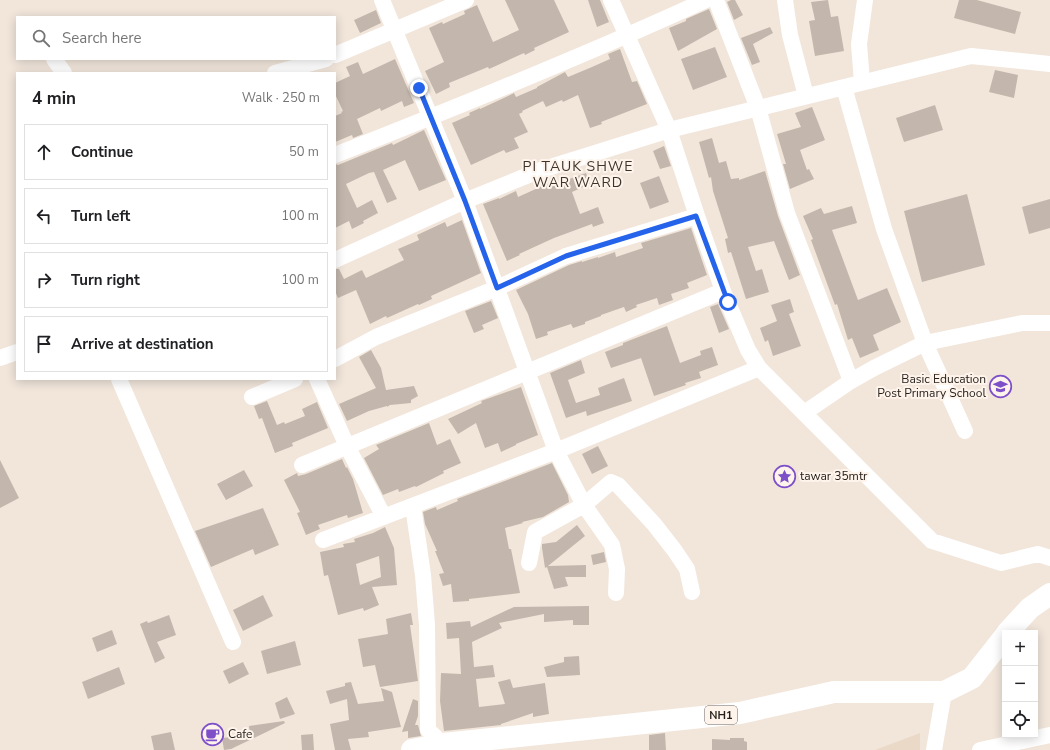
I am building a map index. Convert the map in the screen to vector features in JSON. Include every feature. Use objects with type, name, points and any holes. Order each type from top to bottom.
[{"type":"highway","points":[[1010,630],[1030,608],[1050,594]]},
{"type":"highway","name":"NH1","points":[[412,750],[740,713],[834,692],[944,692],[972,678],[1002,640]]},
{"type":"street","points":[[382,0],[432,117],[465,201],[556,451],[584,505],[612,545],[617,569],[616,593]]},
{"type":"street","points":[[336,55],[466,0]]},
{"type":"street","points":[[611,0],[669,130],[696,216],[723,291],[748,350],[759,368],[932,541],[1001,563],[1038,554],[1050,558]]},
{"type":"street","points":[[336,155],[432,117],[628,36],[706,0]]},
{"type":"street","points":[[716,0],[758,108],[787,213],[851,381]]},
{"type":"street","points":[[785,0],[790,35],[806,96]]},
{"type":"street","points":[[862,82],[859,44],[865,0]]},
{"type":"street","points":[[336,260],[465,201],[541,170],[669,130],[971,56],[1050,64]]},
{"type":"street","points":[[55,60],[63,72]]},
{"type":"street","points":[[279,72],[322,60]]},
{"type":"street","points":[[844,87],[884,228],[925,343],[965,431]]},
{"type":"street","points":[[336,358],[376,337],[497,288],[566,256],[696,216]]},
{"type":"street","points":[[302,465],[723,291]]},
{"type":"street","points":[[804,413],[851,381],[925,343],[1022,323],[1050,323]]},
{"type":"street","points":[[0,358],[16,352]]},
{"type":"street","points":[[323,540],[556,451],[759,368]]},
{"type":"street","points":[[119,380],[233,642]]},
{"type":"street","points":[[252,397],[293,380]]},
{"type":"street","points":[[317,380],[347,446],[384,517]]},
{"type":"street","points":[[529,563],[535,532],[584,505],[611,482],[618,485],[654,524],[675,551],[687,569],[692,592]]},
{"type":"street","points":[[413,506],[423,575],[427,625],[428,730],[458,746]]},
{"type":"street","points":[[934,750],[944,692]]},
{"type":"street","points":[[980,750],[1050,736]]},
{"type":"shaded area","points":[[920,733],[920,750],[875,750]]},
{"type":"building","points":[[505,0],[554,0],[569,32],[534,48],[535,50],[525,55],[524,53],[489,69],[488,67],[449,83],[450,87],[436,94],[425,71],[444,62],[429,28],[442,22],[443,24],[465,14],[464,11],[477,5],[493,42],[519,30]]},
{"type":"building","points":[[588,0],[600,0],[609,22],[597,27]]},
{"type":"building","points":[[735,0],[743,15],[734,20],[727,2]]},
{"type":"building","points":[[828,0],[831,17],[838,16],[844,51],[815,56],[809,21],[815,20],[811,2]]},
{"type":"building","points":[[959,0],[977,0],[1021,12],[1015,34],[954,18]]},
{"type":"building","points":[[709,9],[717,29],[678,51],[669,28]]},
{"type":"building","points":[[376,10],[381,23],[360,33],[354,20]]},
{"type":"building","points":[[770,27],[773,33],[753,44],[760,62],[752,65],[741,38]]},
{"type":"building","points":[[715,47],[727,77],[693,90],[681,59]]},
{"type":"building","points":[[620,49],[632,82],[637,81],[647,104],[601,122],[602,124],[590,128],[578,95],[563,102],[562,100],[546,107],[543,101],[522,111],[523,112],[519,114],[528,132],[514,138],[519,148],[506,153],[504,150],[471,165],[452,123],[470,115],[469,113],[514,93],[516,97],[537,88],[565,72],[568,77],[592,67],[610,59],[608,54]]},
{"type":"building","points":[[395,59],[414,103],[404,107],[402,101],[381,111],[380,108],[357,119],[363,134],[353,138],[352,135],[336,142],[336,116],[343,111],[336,96],[336,83],[350,76],[346,67],[358,62],[363,74]]},
{"type":"building","points":[[995,70],[1018,75],[1014,98],[989,92]]},
{"type":"building","points":[[935,105],[943,130],[904,142],[896,118]]},
{"type":"building","points":[[812,107],[825,140],[800,150],[807,170],[809,169],[814,179],[790,189],[783,164],[786,164],[777,134],[801,127],[795,113]]},
{"type":"building","points":[[424,130],[446,180],[419,191],[405,160],[383,170],[397,199],[387,203],[374,172],[369,173],[346,184],[357,208],[372,200],[378,213],[352,229],[349,221],[336,228],[336,164],[338,165],[392,143],[393,145]]},
{"type":"building","points":[[712,138],[719,163],[726,161],[731,179],[739,178],[739,180],[765,171],[778,216],[800,275],[789,280],[774,241],[748,247],[756,271],[762,269],[769,292],[746,299],[731,252],[728,253],[725,239],[728,238],[713,191],[711,177],[709,178],[699,142]]},
{"type":"building","points":[[664,146],[671,166],[660,169],[653,151]]},
{"type":"building","points":[[586,173],[590,184],[572,192],[580,214],[598,207],[604,223],[593,227],[592,224],[554,238],[507,261],[483,204],[499,199],[516,191],[518,197],[549,183],[550,186]]},
{"type":"building","points":[[659,176],[669,202],[650,209],[640,183]]},
{"type":"building","points":[[967,194],[985,265],[922,282],[904,211]]},
{"type":"building","points":[[1050,199],[1050,228],[1029,234],[1022,207]]},
{"type":"building","points":[[852,206],[857,223],[832,230],[858,300],[887,288],[901,322],[873,335],[879,350],[860,358],[852,338],[848,340],[837,304],[835,305],[811,240],[813,239],[803,216],[821,208],[824,214]]},
{"type":"building","points":[[462,220],[481,273],[431,296],[432,299],[419,305],[418,304],[387,318],[386,316],[370,324],[356,290],[338,298],[336,293],[336,269],[339,269],[344,279],[362,270],[366,278],[404,260],[398,249],[419,240],[417,235],[445,222],[447,227]]},
{"type":"building","points":[[691,228],[707,275],[687,283],[689,288],[671,294],[673,300],[659,305],[657,298],[636,305],[637,307],[626,312],[624,307],[601,315],[585,322],[585,324],[573,328],[571,324],[547,332],[548,335],[536,339],[528,314],[516,290],[569,265],[615,252],[616,257],[643,248],[641,243]]},
{"type":"building","points":[[790,299],[794,312],[789,314],[801,346],[773,356],[768,340],[765,342],[760,328],[777,321],[771,305]]},
{"type":"building","points":[[491,301],[498,318],[482,325],[484,329],[474,333],[465,311]]},
{"type":"building","points":[[718,304],[729,329],[719,333],[710,307]]},
{"type":"building","points":[[667,326],[680,363],[701,355],[700,351],[712,347],[718,365],[699,372],[701,378],[654,396],[641,358],[611,368],[605,352],[623,345],[623,343]]},
{"type":"building","points":[[371,350],[381,368],[386,390],[414,386],[418,396],[411,400],[411,403],[390,405],[369,411],[347,421],[339,404],[376,388],[359,357]]},
{"type":"building","points":[[581,360],[585,373],[568,380],[576,403],[600,395],[598,388],[624,378],[632,401],[587,416],[586,411],[566,418],[550,373]]},
{"type":"building","points":[[521,387],[538,435],[501,452],[498,443],[485,448],[476,423],[458,434],[448,419],[482,403],[481,401]]},
{"type":"building","points":[[267,401],[277,425],[284,422],[285,424],[305,416],[302,409],[317,402],[328,428],[292,443],[293,446],[275,453],[262,418],[259,419],[254,406]]},
{"type":"building","points":[[429,423],[437,445],[450,439],[461,463],[443,471],[444,473],[416,487],[415,486],[399,492],[398,489],[383,495],[364,458],[379,449],[376,445]]},
{"type":"building","points":[[598,446],[608,466],[592,474],[582,454]]},
{"type":"building","points":[[342,459],[353,479],[363,513],[348,518],[347,515],[318,525],[320,529],[306,535],[297,513],[300,512],[284,480],[297,473],[298,476],[306,474]]},
{"type":"building","points":[[0,460],[19,498],[0,508]]},
{"type":"building","points":[[552,463],[568,495],[569,502],[543,517],[505,528],[520,593],[453,602],[451,584],[443,586],[439,574],[444,573],[435,551],[437,551],[425,524],[423,512],[436,507],[437,510],[458,501],[457,499]]},
{"type":"building","points":[[244,470],[253,486],[226,500],[217,484]]},
{"type":"building","points":[[263,508],[279,545],[255,555],[253,549],[211,567],[195,531]]},
{"type":"building","points":[[577,525],[585,536],[548,566],[586,565],[586,577],[565,577],[568,586],[554,589],[547,567],[545,568],[542,544],[556,542]]},
{"type":"building","points":[[385,527],[394,548],[397,585],[372,587],[379,605],[364,611],[363,608],[338,615],[328,575],[324,576],[320,552],[344,547],[343,544],[355,542],[354,539],[373,533]],"holes":[[[379,556],[381,577],[360,585],[356,564]]]},
{"type":"building","points":[[604,552],[606,562],[593,565],[591,555]]},
{"type":"building","points":[[263,595],[273,616],[243,631],[233,610]]},
{"type":"building","points":[[589,606],[589,625],[573,625],[573,620],[544,622],[544,614],[499,623],[502,628],[472,642],[474,667],[493,665],[495,677],[476,679],[479,707],[505,704],[498,682],[510,679],[513,688],[545,683],[549,714],[533,717],[533,713],[501,725],[444,731],[440,701],[441,673],[461,674],[459,638],[447,639],[446,623],[470,621],[471,627],[514,607]]},
{"type":"building","points":[[411,613],[413,625],[410,625],[418,681],[380,687],[375,665],[363,667],[358,639],[388,634],[386,619]]},
{"type":"building","points":[[169,615],[176,635],[157,642],[165,658],[155,663],[140,624],[147,621],[148,623]]},
{"type":"building","points":[[112,630],[117,644],[97,652],[92,638]]},
{"type":"building","points":[[295,641],[301,665],[267,674],[261,651]]},
{"type":"building","points":[[579,656],[580,675],[547,677],[544,667],[564,662],[564,657]]},
{"type":"building","points":[[243,662],[249,674],[229,684],[223,671]]},
{"type":"building","points":[[119,667],[125,684],[88,699],[82,682]]},
{"type":"building","points":[[351,682],[358,704],[384,701],[381,688],[392,692],[401,727],[368,732],[369,737],[348,739],[351,750],[335,750],[330,724],[349,720],[347,699],[330,704],[326,691],[345,686],[345,683]]},
{"type":"building","points":[[287,697],[295,714],[280,719],[275,703]]},
{"type":"building","points":[[413,699],[418,701],[418,716],[415,725],[418,725],[421,736],[408,738],[408,731],[402,732]]},
{"type":"building","points":[[284,721],[285,723],[231,749],[224,750],[222,738],[250,735],[249,726]]},
{"type":"building","points":[[171,732],[175,750],[154,750],[151,736]]},
{"type":"building","points":[[665,733],[666,750],[649,750],[649,735]]},
{"type":"building","points":[[313,734],[314,750],[302,750],[301,735]]},
{"type":"building","points":[[730,738],[744,738],[744,741],[747,742],[747,750],[712,750],[712,739],[730,740]]},
{"type":"place","name":"Basic Education Post Primary School","points":[[1001,386]]},
{"type":"place","name":"tawar 35mtr","points":[[785,476]]},
{"type":"place","name":"Cafe","points":[[213,734]]},
{"type":"district","name":"PI TAUK SHWE WAR WARD","points":[[578,174]]},
{"type":"route","points":[[419,88],[465,201],[497,288],[566,256],[696,216],[728,302]]}]
